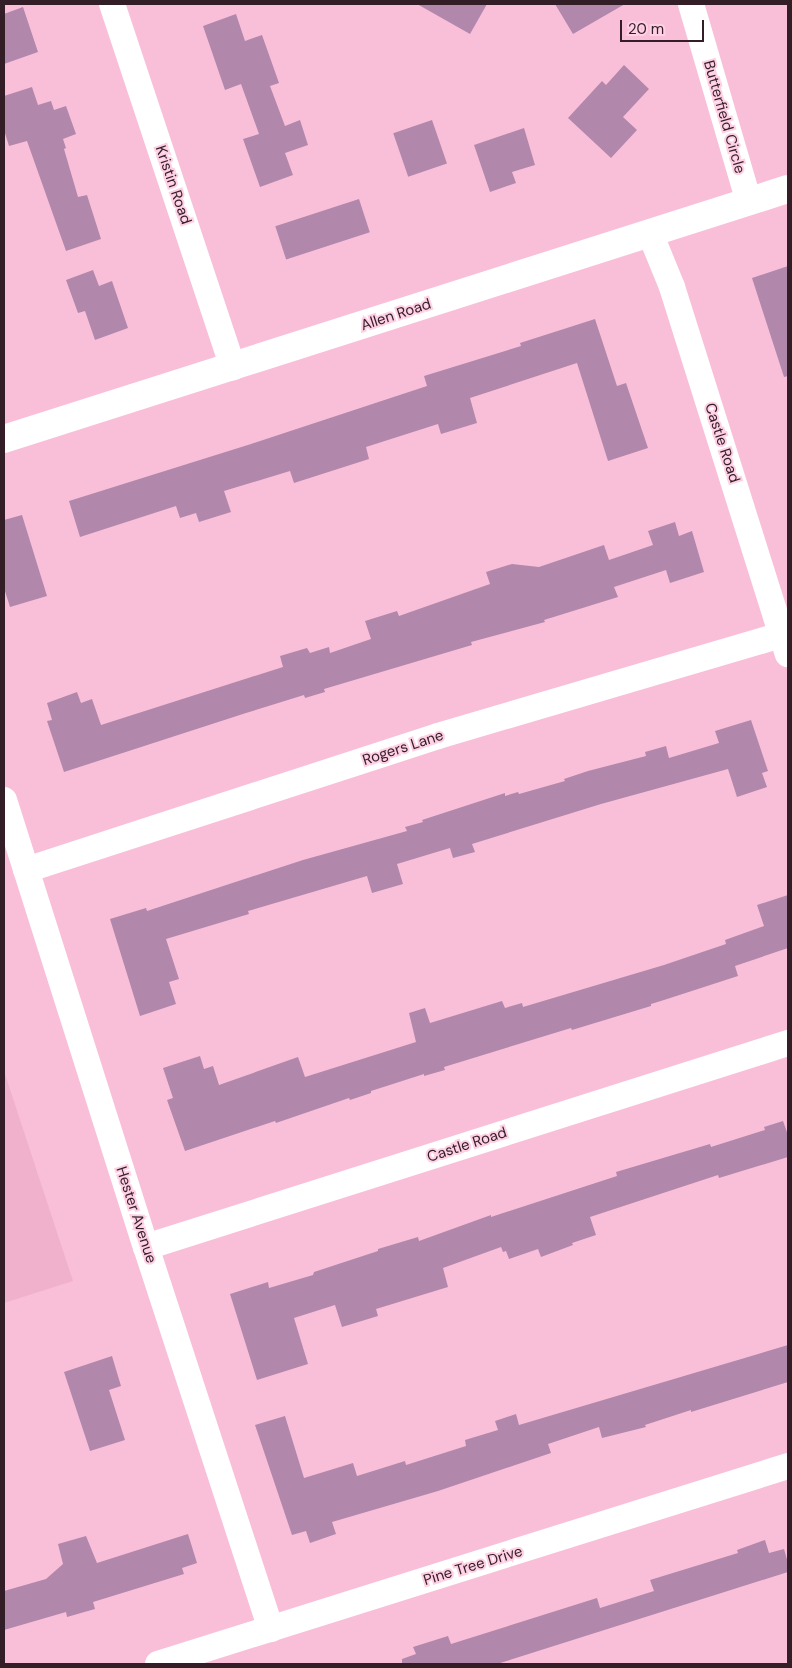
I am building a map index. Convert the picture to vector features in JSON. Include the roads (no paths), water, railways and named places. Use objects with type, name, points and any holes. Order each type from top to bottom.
[{"type":"street","name":"Kristin Road","points":[[112,4],[234,367]]},
{"type":"street","name":"Butterfield Circle","points":[[691,4],[749,202]]},
{"type":"street","name":"Allen Road","points":[[4,439],[788,189]]},
{"type":"street","name":"Castle Road","points":[[650,233],[672,287],[785,645]]},
{"type":"street","name":"Rogers Lane","points":[[26,870],[438,736],[785,645]]},
{"type":"street","name":"Hester Avenue","points":[[4,800],[146,1246],[271,1629]]},
{"type":"street","name":"Castle Road","points":[[146,1246],[788,1042]]},
{"type":"street","name":"Pine Tree Drive","points":[[158,1664],[788,1466]]}]
